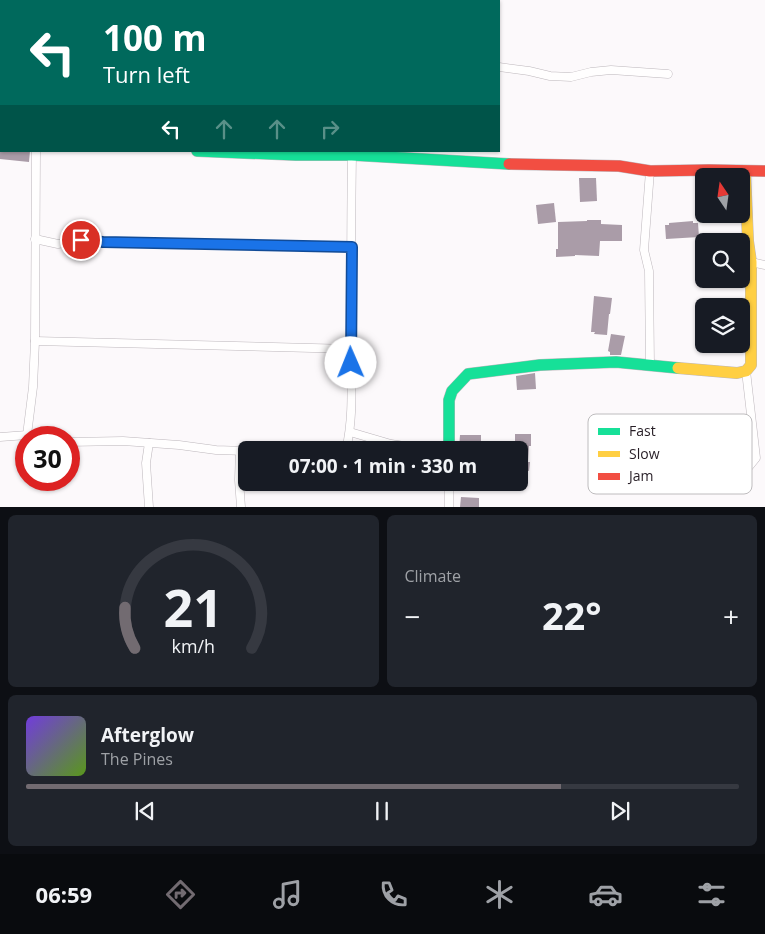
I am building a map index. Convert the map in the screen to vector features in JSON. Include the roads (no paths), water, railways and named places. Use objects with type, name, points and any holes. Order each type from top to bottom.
[{"type":"street","points":[[500,67],[550,76],[571,77],[611,70],[668,74]]},
{"type":"street","points":[[28,426],[33,387],[35,341],[36,152]]},
{"type":"street","points":[[217,152],[296,156],[352,155],[499,164],[598,165],[650,171],[695,170]]},
{"type":"street","points":[[348,441],[352,393],[352,155]]},
{"type":"street","points":[[650,171],[644,250],[648,271],[650,366]]},
{"type":"street","points":[[750,171],[765,171]]},
{"type":"street","points":[[449,441],[449,400],[452,391],[468,374],[540,365],[616,362],[737,373],[746,371],[751,365],[751,262],[747,223]]},
{"type":"street","points":[[35,239],[58,244],[81,240],[352,247]]},
{"type":"street","points":[[751,262],[765,265]]},
{"type":"street","points":[[35,341],[351,349]]},
{"type":"street","points":[[746,371],[751,414]]},
{"type":"street","points":[[752,423],[756,458],[752,463]]},
{"type":"street","points":[[350,432],[381,441]]},
{"type":"street","points":[[0,437],[15,436]]},
{"type":"street","points":[[80,442],[123,441],[216,450],[238,450]]},
{"type":"street","points":[[149,443],[146,463],[149,506]]},
{"type":"street","points":[[240,491],[241,506]]},
{"type":"street","points":[[449,491],[449,506]]}]
